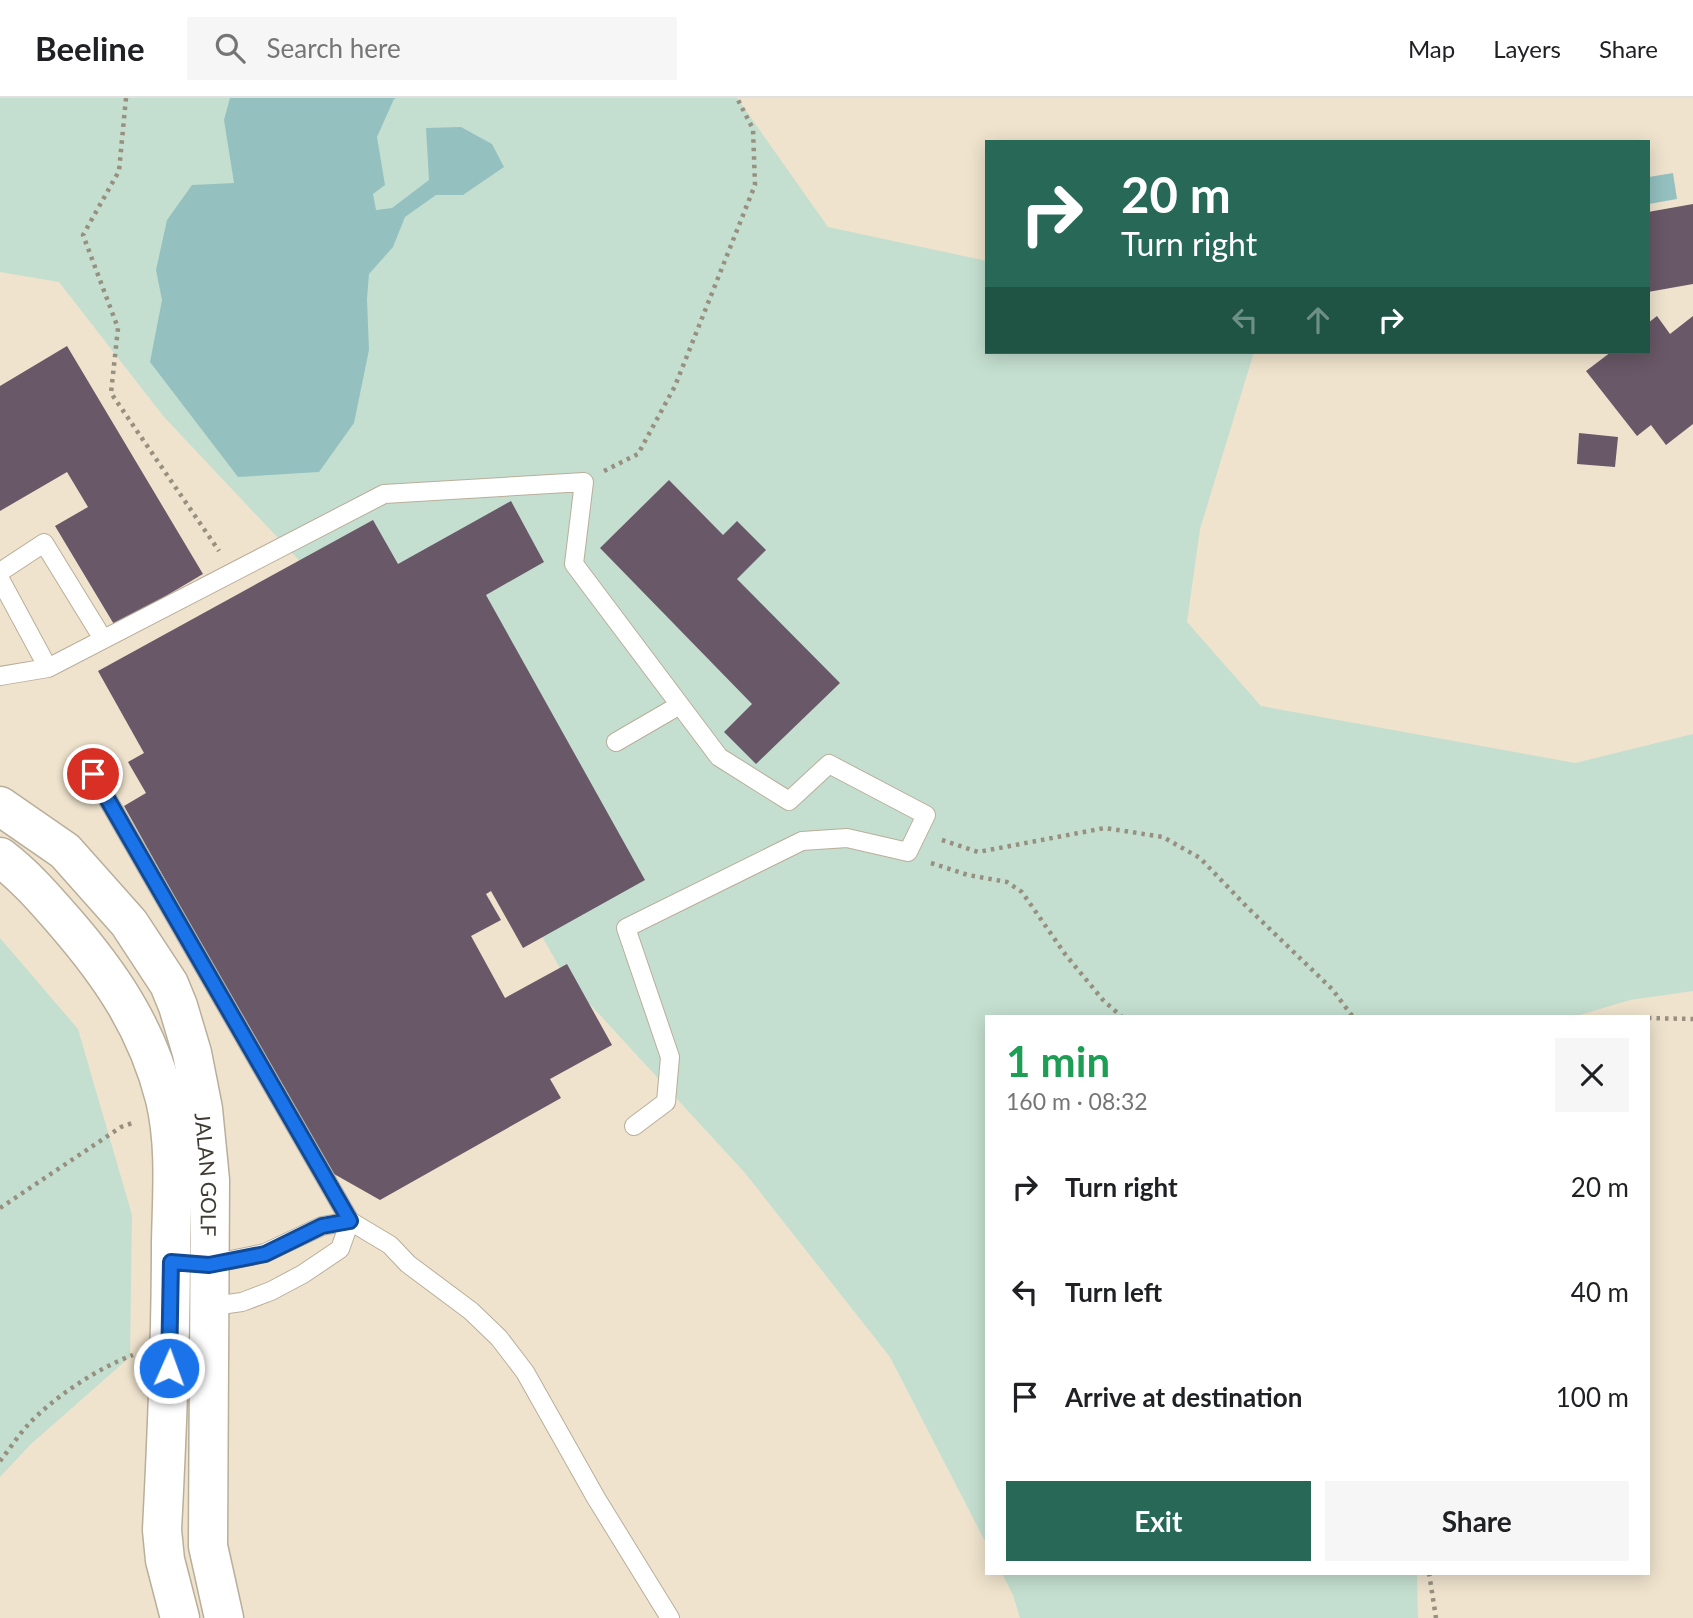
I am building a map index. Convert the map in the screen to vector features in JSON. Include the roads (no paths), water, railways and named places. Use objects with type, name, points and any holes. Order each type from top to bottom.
[{"type":"street","name":"JALAN GOLF","points":[[0,806],[65,850],[129,923],[169,984],[192,1052],[204,1109],[210,1180],[208,1546],[224,1618]]},
{"type":"street","name":"JALAN GOLF","points":[[0,857],[27,879],[49,903],[90,950],[124,998],[149,1048],[166,1111],[172,1156],[171,1303],[162,1530],[165,1560],[180,1618]]},
{"type":"lane","points":[[0,676],[48,668],[384,494],[584,482],[574,564],[678,706],[719,757],[789,801],[829,764],[926,815],[908,852],[847,838],[802,841],[626,928],[670,1057],[666,1102],[634,1126]]},
{"type":"lane","points":[[0,572],[44,543],[103,639]]},
{"type":"lane","points":[[0,579],[48,668]]},
{"type":"lane","points":[[615,742],[678,706]]},
{"type":"lane","points":[[93,774],[350,1221],[390,1245],[408,1264],[471,1311],[499,1338],[525,1372],[596,1498],[670,1618]]},
{"type":"lane","points":[[171,1262],[209,1265],[265,1254],[322,1226],[350,1221]]},
{"type":"lane","points":[[171,1303],[208,1307],[242,1302],[271,1291],[303,1274],[340,1249],[350,1221]]},
{"type":"water","points":[[230,98],[397,98],[394,99],[377,137],[385,185],[373,194],[376,210],[392,208],[429,180],[426,128],[461,127],[492,144],[504,167],[463,195],[436,195],[405,217],[393,247],[369,274],[369,350],[354,423],[319,472],[238,477],[150,362],[162,300],[156,270],[167,220],[192,185],[234,183],[224,120]]},
{"type":"water","points":[[1673,173],[1677,199],[1650,204],[1650,177]]}]
